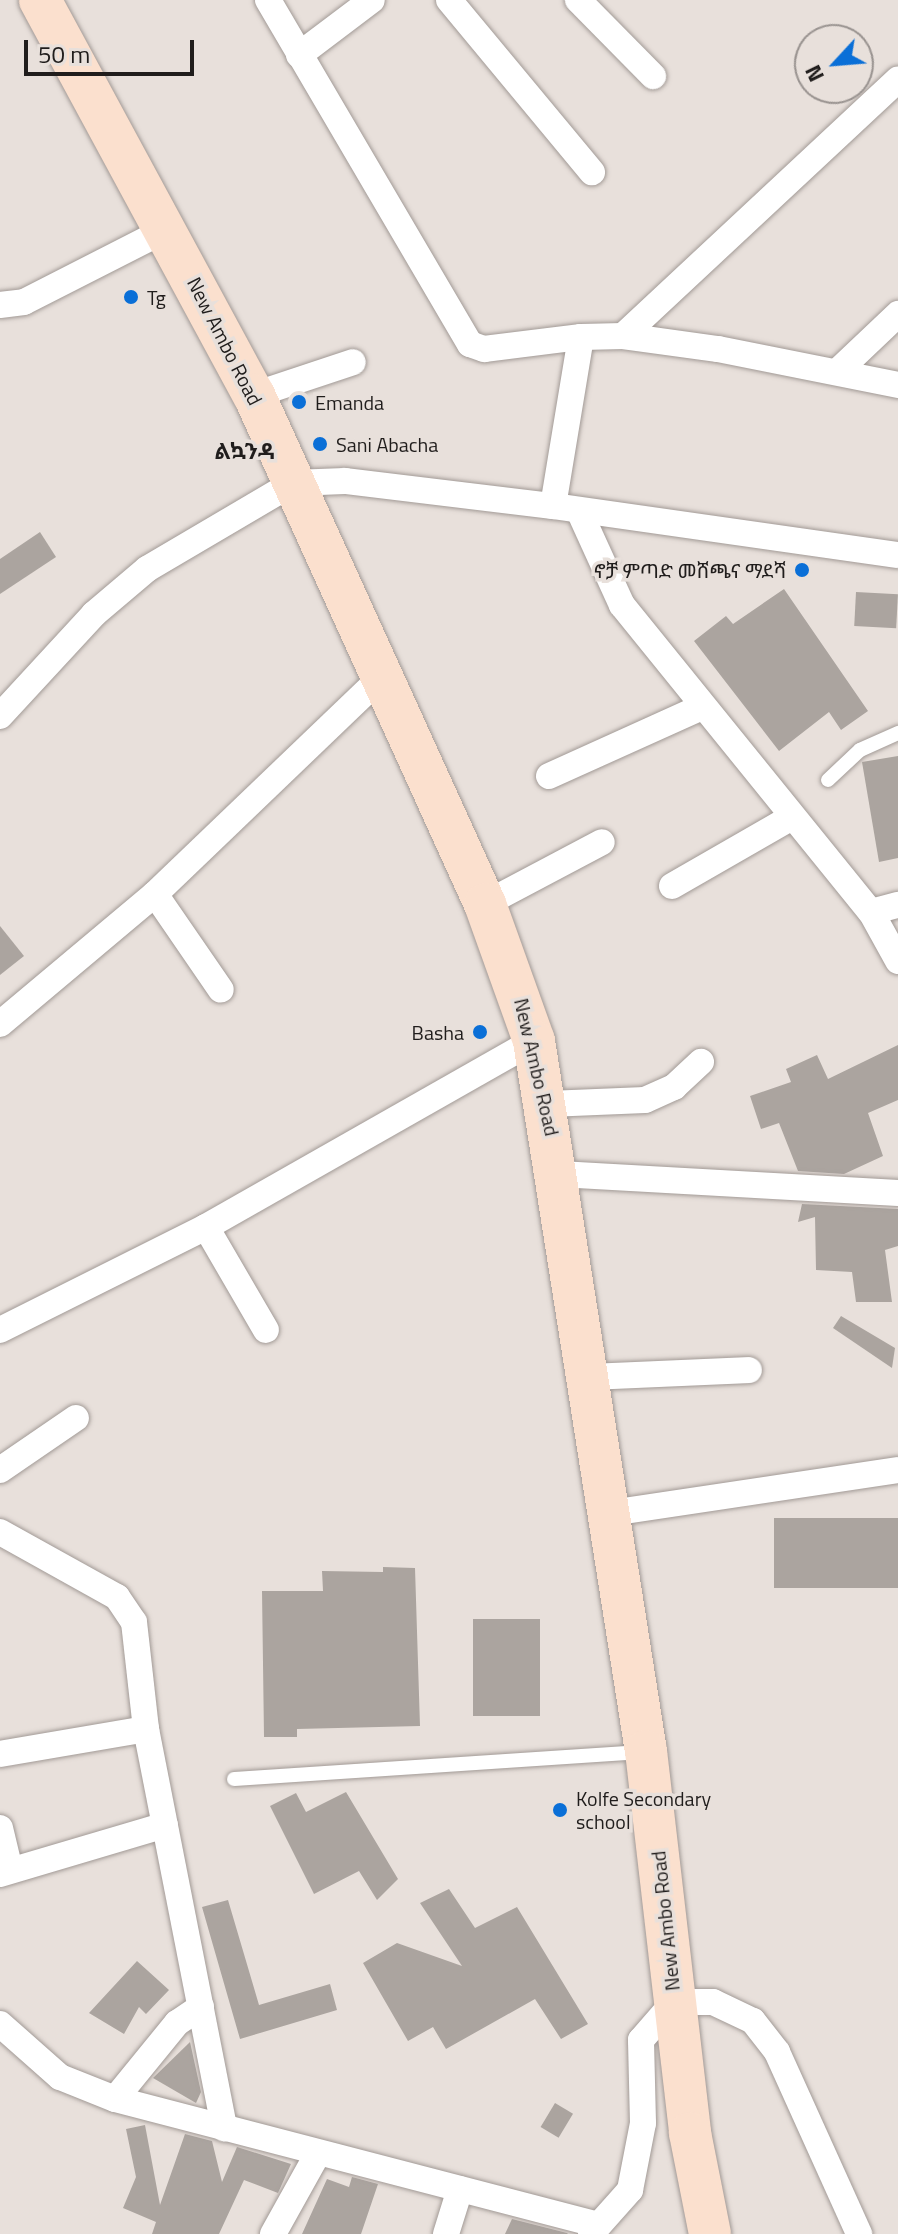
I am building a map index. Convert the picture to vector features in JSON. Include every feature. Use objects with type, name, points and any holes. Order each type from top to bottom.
[{"type":"main road","name":"New Ambo Road","points":[[40,0],[167,229],[254,395],[485,904],[534,1041],[548,1104],[591,1377],[646,1751],[674,2002],[710,2234]]},
{"type":"street","points":[[268,0],[470,344],[484,349],[581,337],[623,336],[838,371],[898,385]]},
{"type":"street","points":[[299,55],[372,0]]},
{"type":"street","points":[[449,0],[592,172]]},
{"type":"street","points":[[578,0],[653,76]]},
{"type":"street","points":[[623,336],[898,80]]},
{"type":"street","points":[[0,305],[24,302],[167,229]]},
{"type":"street","points":[[838,371],[898,314]]},
{"type":"street","points":[[553,506],[581,337]]},
{"type":"street","points":[[254,395],[353,362]]},
{"type":"street","points":[[0,716],[94,614],[147,569],[293,483],[345,481],[553,506],[580,513],[898,555]]},
{"type":"street","points":[[580,513],[622,605],[871,912],[898,961]]},
{"type":"street","points":[[0,1024],[155,894],[383,675]]},
{"type":"street","points":[[549,776],[702,707]]},
{"type":"street","points":[[672,886],[792,817]]},
{"type":"street","points":[[485,904],[602,842]]},
{"type":"street","points":[[155,894],[221,990]]},
{"type":"street","points":[[871,912],[898,905]]},
{"type":"street","points":[[0,1330],[206,1227],[534,1041]]},
{"type":"street","points":[[548,1104],[645,1100],[674,1087],[701,1062]]},
{"type":"street","points":[[559,1174],[898,1193]]},
{"type":"street","points":[[206,1227],[266,1330]]},
{"type":"street","points":[[591,1377],[749,1370]]},
{"type":"street","points":[[0,1470],[76,1418]]},
{"type":"street","points":[[611,1513],[898,1470]]},
{"type":"street","points":[[0,1532],[129,1609],[146,1729],[224,2128]]},
{"type":"street","points":[[0,1754],[146,1729]]},
{"type":"street","points":[[0,1828],[5,1872],[165,1825]]},
{"type":"street","points":[[0,2024],[60,2077],[115,2099],[460,2189],[592,2229],[630,2190],[643,2123],[641,2040],[674,2002],[713,2002],[753,2021],[777,2052],[859,2234]]},
{"type":"street","points":[[115,2099],[177,2023],[201,2007]]},
{"type":"street","points":[[273,2234],[318,2153]]},
{"type":"street","points":[[446,2234],[460,2189]]},
{"type":"lane","points":[[828,780],[860,750],[898,733]]},
{"type":"lane","points":[[234,1779],[646,1751]]},
{"type":"building","points":[[40,532],[56,557],[0,594],[0,559]]},
{"type":"building","points":[[784,589],[868,711],[841,730],[829,712],[779,751],[694,641],[726,616],[733,624]]},
{"type":"building","points":[[856,592],[898,594],[896,628],[854,626]]},
{"type":"building","points":[[898,756],[898,858],[879,862],[862,762]]},
{"type":"building","points":[[0,926],[24,956],[0,975]]},
{"type":"building","points":[[898,1045],[898,1100],[868,1113],[883,1156],[844,1174],[798,1171],[779,1123],[761,1129],[750,1096],[791,1082],[786,1069],[817,1055],[828,1079]]},
{"type":"building","points":[[802,1204],[898,1209],[898,1246],[885,1250],[892,1302],[856,1302],[852,1272],[816,1270],[815,1217],[798,1222]]},
{"type":"building","points":[[841,1316],[895,1348],[892,1368],[833,1328]]},
{"type":"building","points":[[774,1518],[898,1518],[898,1588],[774,1588]]},
{"type":"building","points":[[383,1567],[415,1568],[420,1726],[297,1729],[297,1737],[264,1737],[262,1591],[323,1591],[322,1571],[383,1572]]},
{"type":"building","points":[[473,1619],[540,1619],[540,1716],[473,1716]]},
{"type":"building","points":[[346,1792],[398,1879],[377,1900],[359,1871],[314,1894],[270,1806],[296,1793],[306,1812]]},
{"type":"building","points":[[449,1889],[475,1928],[517,1907],[588,2024],[561,2039],[535,1999],[446,2049],[433,2027],[408,2041],[363,1963],[397,1943],[462,1966],[420,1903]]},
{"type":"building","points":[[228,1900],[259,2005],[330,1984],[337,2010],[240,2039],[202,1907]]},
{"type":"building","points":[[137,1961],[169,1990],[146,2014],[139,2007],[124,2034],[89,2013]]},
{"type":"building","points":[[190,2042],[201,2092],[196,2103],[153,2078]]},
{"type":"building","points":[[555,2103],[573,2114],[559,2138],[541,2127]]},
{"type":"building","points":[[145,2125],[160,2205],[185,2134],[212,2141],[222,2182],[237,2147],[291,2164],[278,2193],[244,2180],[219,2234],[152,2234],[156,2222],[123,2208],[136,2177],[126,2129]]},
{"type":"building","points":[[352,2177],[378,2184],[361,2234],[302,2234],[327,2179],[349,2187]]},
{"type":"building","points":[[512,2219],[567,2233],[568,2234],[505,2234]]},
{"type":"place","name":"Tg","points":[[131,297]]},
{"type":"place","name":"Emanda","points":[[299,402]]},
{"type":"place","name":"Sani Abacha","points":[[320,444]]},
{"type":"place","name":"ኖቻ ምጣድ መሸጫና ማደሻ","points":[[802,570]]},
{"type":"place","name":"Basha","points":[[480,1032]]},
{"type":"place","name":"Kolfe Secondary school","points":[[560,1810]]},
{"type":"district","name":"ልኳንዳ","points":[[245,452]]}]
